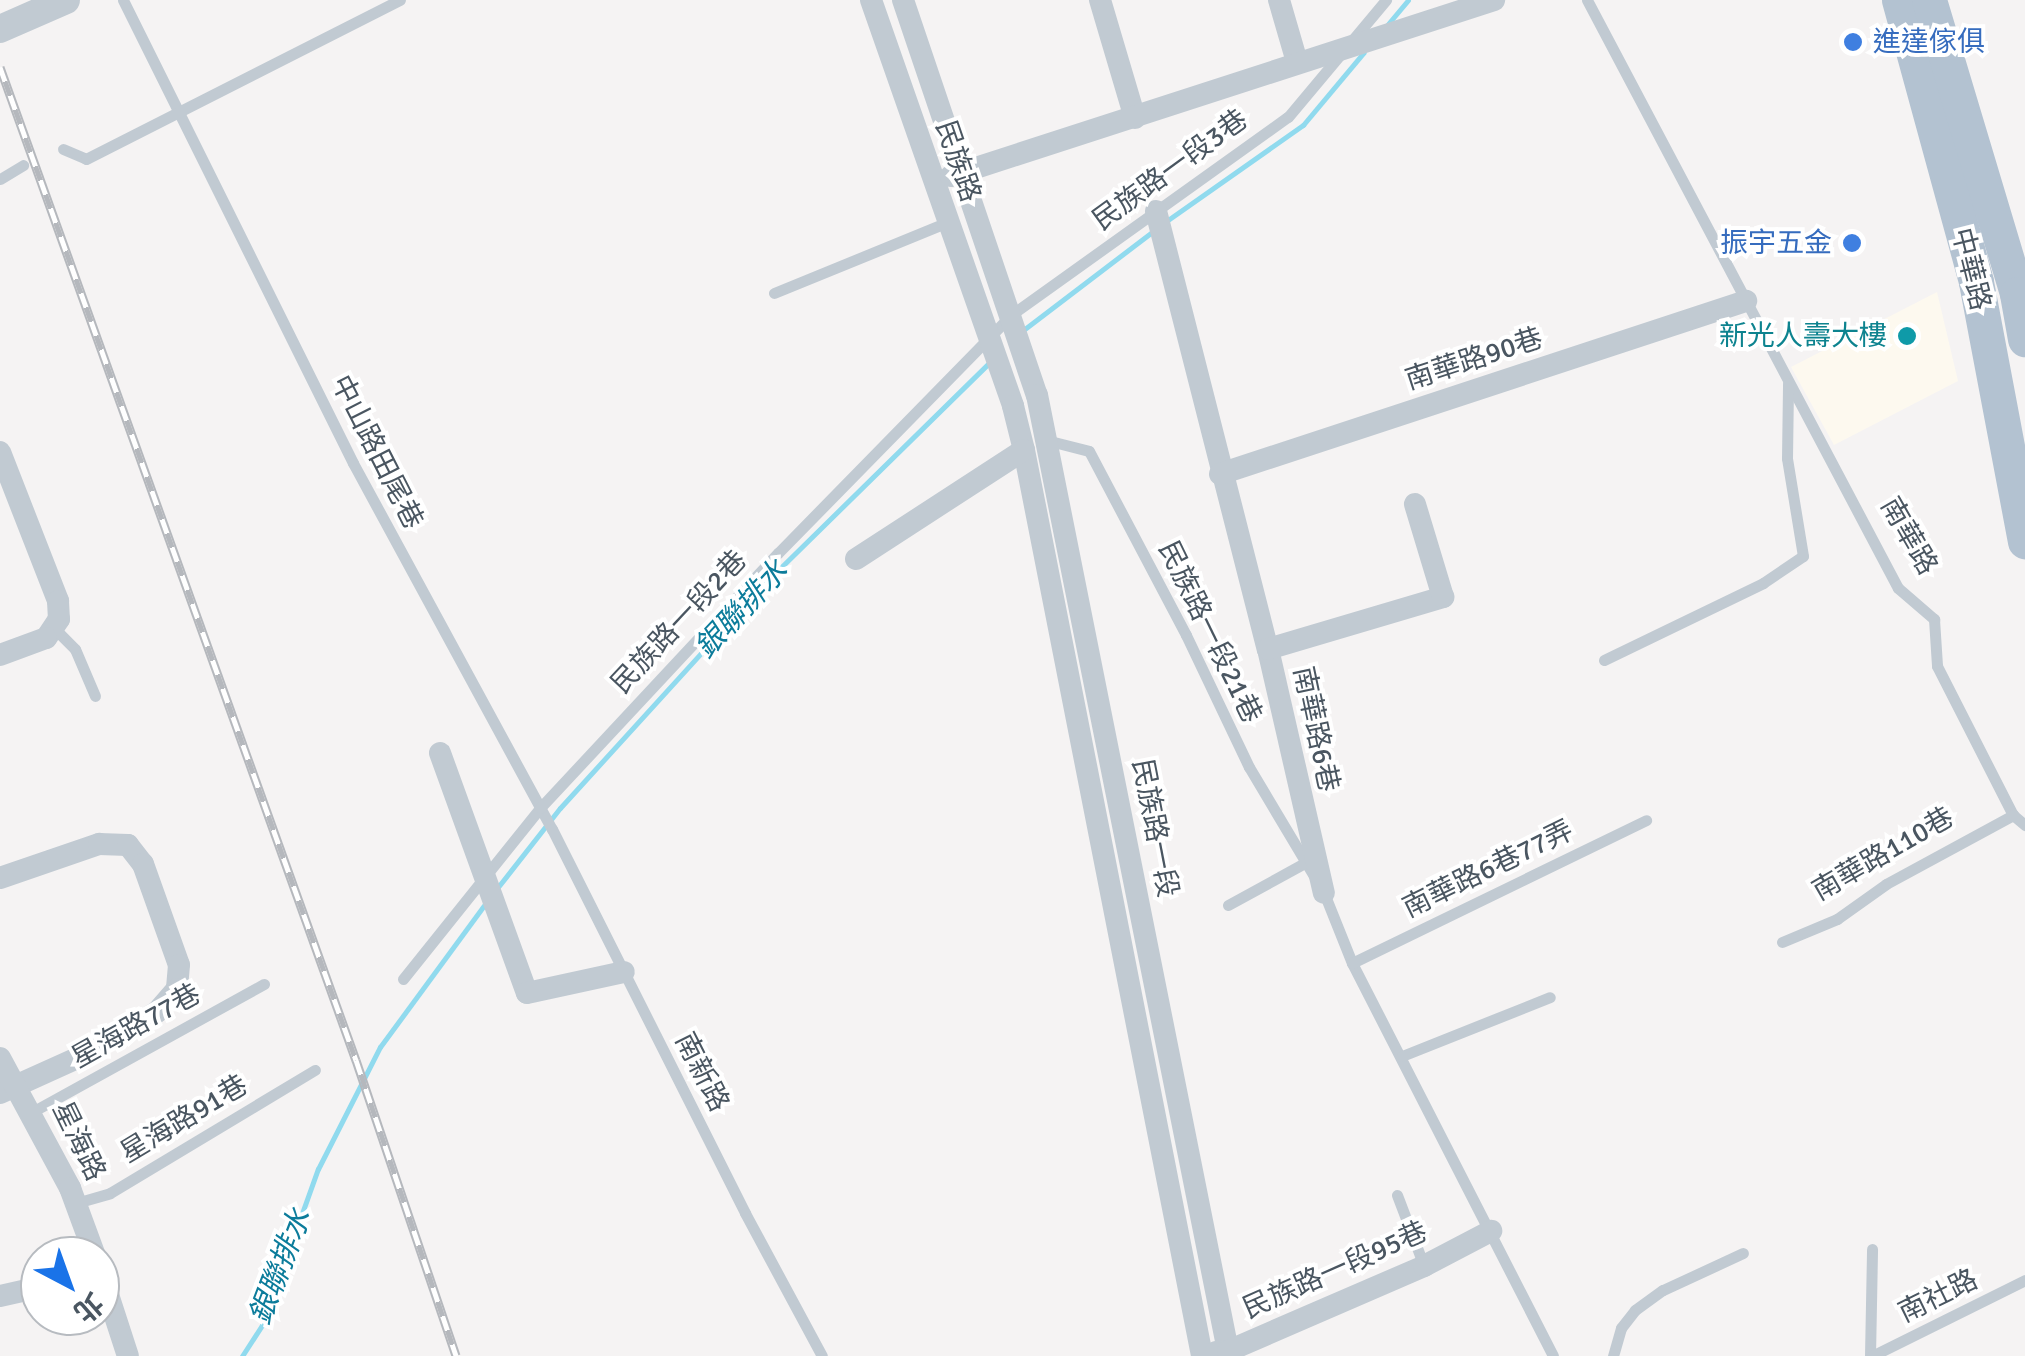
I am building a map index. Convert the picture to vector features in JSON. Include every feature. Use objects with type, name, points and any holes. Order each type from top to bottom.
[{"type":"main road","name":"中華路","points":[[1899,0],[1976,282],[2025,542]]},
{"type":"main road","name":"中華路","points":[[1929,0],[2017,294],[2025,339]]},
{"type":"street","points":[[54,0],[59,13],[86,0]]},
{"type":"street","points":[[0,29],[66,0]]},
{"type":"street","name":"民族路","points":[[871,0],[994,351]]},
{"type":"street","name":"民族路","points":[[903,0],[1015,328]]},
{"type":"street","points":[[1100,0],[1135,118]]},
{"type":"street","points":[[1279,0],[1298,62]]},
{"type":"street","points":[[934,182],[1484,2]]},
{"type":"street","name":"南華路6巷","points":[[1159,221],[1220,474],[1268,649],[1324,894]]},
{"type":"street","name":"南華路90巷","points":[[1220,474],[1746,301]]},
{"type":"street","name":"民族路一段","points":[[1015,328],[1047,439],[1228,1353]]},
{"type":"street","name":"民族路一段","points":[[994,351],[1024,450],[1198,1355]]},
{"type":"street","points":[[856,559],[1024,450]]},
{"type":"street","points":[[0,452],[58,601],[55,629],[46,638],[0,655]]},
{"type":"street","points":[[1268,649],[1443,597],[1415,504]]},
{"type":"street","points":[[1056,614],[1081,610]]},
{"type":"street","points":[[440,753],[528,993],[624,972]]},
{"type":"street","points":[[0,878],[99,844],[128,845],[143,864],[179,965],[178,989],[157,1012],[10,1090]]},
{"type":"street","name":"星海路","points":[[0,1058],[10,1090],[32,1112],[76,1202],[88,1236]]},
{"type":"street","name":"民族路一段95巷","points":[[1198,1355],[1228,1353],[1424,1266],[1491,1231]]},
{"type":"street","points":[[120,1332],[128,1356]]},
{"type":"lane","name":"中山路田尾巷","points":[[123,0],[353,463],[540,808]]},
{"type":"lane","points":[[63,149],[86,159],[400,0]]},
{"type":"lane","name":"民族路一段3巷","points":[[1015,328],[1159,221],[1288,116],[1364,43],[1386,0]]},
{"type":"lane","name":"南華路","points":[[1587,0],[1898,588],[1934,619],[1937,666],[2013,815],[2025,825]]},
{"type":"lane","points":[[0,179],[23,165]]},
{"type":"lane","points":[[774,293],[948,222]]},
{"type":"lane","name":"民族路一段2巷","points":[[403,979],[540,808],[778,553],[1015,328]]},
{"type":"lane","name":"南華路","points":[[1604,660],[1763,583],[1803,556],[1787,458],[1788,379]]},
{"type":"lane","points":[[1024,450],[1047,439]]},
{"type":"lane","name":"民族路一段21巷","points":[[1047,439],[1089,450],[1186,635],[1249,767],[1324,894]]},
{"type":"lane","points":[[55,629],[75,649],[95,696]]},
{"type":"lane","name":"南新路","points":[[540,808],[822,1356]]},
{"type":"lane","name":"南華路110巷","points":[[1782,942],[1837,919],[1886,884],[2013,815]]},
{"type":"lane","name":"南華路6巷77弄","points":[[1352,963],[1646,820]]},
{"type":"lane","points":[[1228,905],[1303,864]]},
{"type":"lane","name":"南華路6巷","points":[[1324,894],[1352,963],[1553,1356]]},
{"type":"lane","name":"星海路77巷","points":[[32,1112],[264,984]]},
{"type":"lane","points":[[1402,1056],[1550,997]]},
{"type":"lane","name":"星海路91巷","points":[[76,1202],[110,1193],[315,1070]]},
{"type":"lane","points":[[1397,1195],[1424,1266]]},
{"type":"lane","points":[[1871,1356],[1872,1249]]},
{"type":"lane","points":[[1613,1356],[1621,1328],[1635,1310],[1664,1290],[1742,1253]]},
{"type":"lane","name":"南社路","points":[[1871,1356],[2025,1280]]},
{"type":"shaded area","points":[[1937,292],[1958,381],[1834,445],[1791,367]]},
{"type":"waterway","name":"銀聯排水","points":[[1388,24],[1408,0]]},
{"type":"waterway","name":"銀聯排水","points":[[1165,222],[1303,125],[1364,52]]},
{"type":"waterway","name":"銀聯排水","points":[[1022,331],[1152,232]]},
{"type":"waterway","name":"銀聯排水","points":[[498,887],[560,808],[766,582],[989,363]]},
{"type":"waterway","name":"銀聯排水","points":[[242,1356],[262,1325],[318,1169],[380,1047],[485,904]]},
{"type":"railway","points":[[0,67],[356,1060],[456,1356]]},
{"type":"place","name":"進達傢俱","points":[[1853,42]]},
{"type":"place","name":"振宇五金","points":[[1852,243]]},
{"type":"place","name":"新光人壽大樓","points":[[1907,336]]}]
